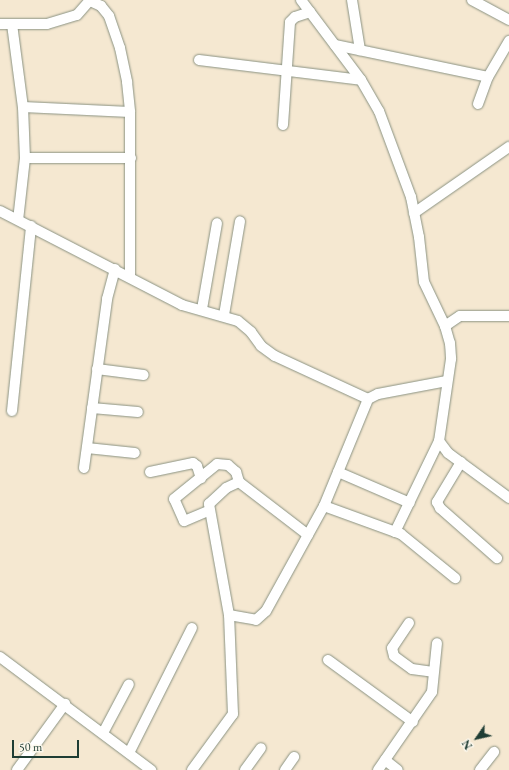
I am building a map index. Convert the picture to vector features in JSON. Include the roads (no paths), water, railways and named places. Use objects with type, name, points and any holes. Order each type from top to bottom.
[{"type":"street","points":[[0,24],[47,24],[77,15],[90,0],[101,6],[109,16],[116,35],[127,82],[130,112],[130,277]]},
{"type":"street","points":[[301,0],[361,80],[379,111],[390,138],[414,213],[424,282],[445,326],[451,359],[439,441],[395,532]]},
{"type":"street","points":[[352,0],[360,50]]},
{"type":"street","points":[[472,0],[509,20]]},
{"type":"street","points":[[283,125],[290,22],[295,17],[310,12]]},
{"type":"street","points":[[12,24],[23,107],[25,158],[18,220]]},
{"type":"street","points":[[478,104],[488,77],[509,41]]},
{"type":"street","points":[[335,45],[488,77]]},
{"type":"street","points":[[199,60],[361,80]]},
{"type":"street","points":[[23,107],[130,112]]},
{"type":"street","points":[[414,213],[509,147]]},
{"type":"street","points":[[25,158],[130,158]]},
{"type":"street","points":[[0,211],[115,269],[182,305],[224,315],[238,321],[251,332],[261,346],[275,356],[368,399]]},
{"type":"street","points":[[224,315],[240,221]]},
{"type":"street","points":[[202,310],[216,223]]},
{"type":"street","points":[[12,411],[31,226]]},
{"type":"street","points":[[84,468],[107,298],[115,269]]},
{"type":"street","points":[[445,326],[460,316],[509,316]]},
{"type":"street","points":[[97,369],[144,375]]},
{"type":"street","points":[[229,615],[248,620],[262,617],[323,508],[368,399],[378,394],[448,381]]},
{"type":"street","points":[[92,408],[138,412]]},
{"type":"street","points":[[439,441],[448,453],[509,498]]},
{"type":"street","points":[[87,448],[135,453]]},
{"type":"street","points":[[208,511],[184,521],[174,503],[176,496],[217,464],[223,462],[236,472],[239,482],[308,535]]},
{"type":"street","points":[[461,462],[437,502],[440,508],[497,558]]},
{"type":"street","points":[[150,472],[192,464],[196,466],[201,478]]},
{"type":"street","points":[[338,472],[410,503]]},
{"type":"street","points":[[192,770],[233,714],[229,615],[208,511],[211,500],[239,482]]},
{"type":"street","points":[[323,508],[409,538],[455,578]]},
{"type":"street","points":[[409,623],[392,648],[394,656],[412,669],[433,672]]},
{"type":"street","points":[[129,753],[192,628]]},
{"type":"street","points":[[378,770],[413,722],[432,692],[437,643]]},
{"type":"street","points":[[0,657],[65,704],[149,769]]},
{"type":"street","points":[[328,660],[413,722]]},
{"type":"street","points":[[103,733],[129,684]]},
{"type":"street","points":[[17,770],[65,704]]},
{"type":"street","points":[[246,770],[261,748]]},
{"type":"street","points":[[480,770],[494,752]]},
{"type":"street","points":[[285,770],[294,757]]},
{"type":"street","points":[[385,760],[398,770]]}]
